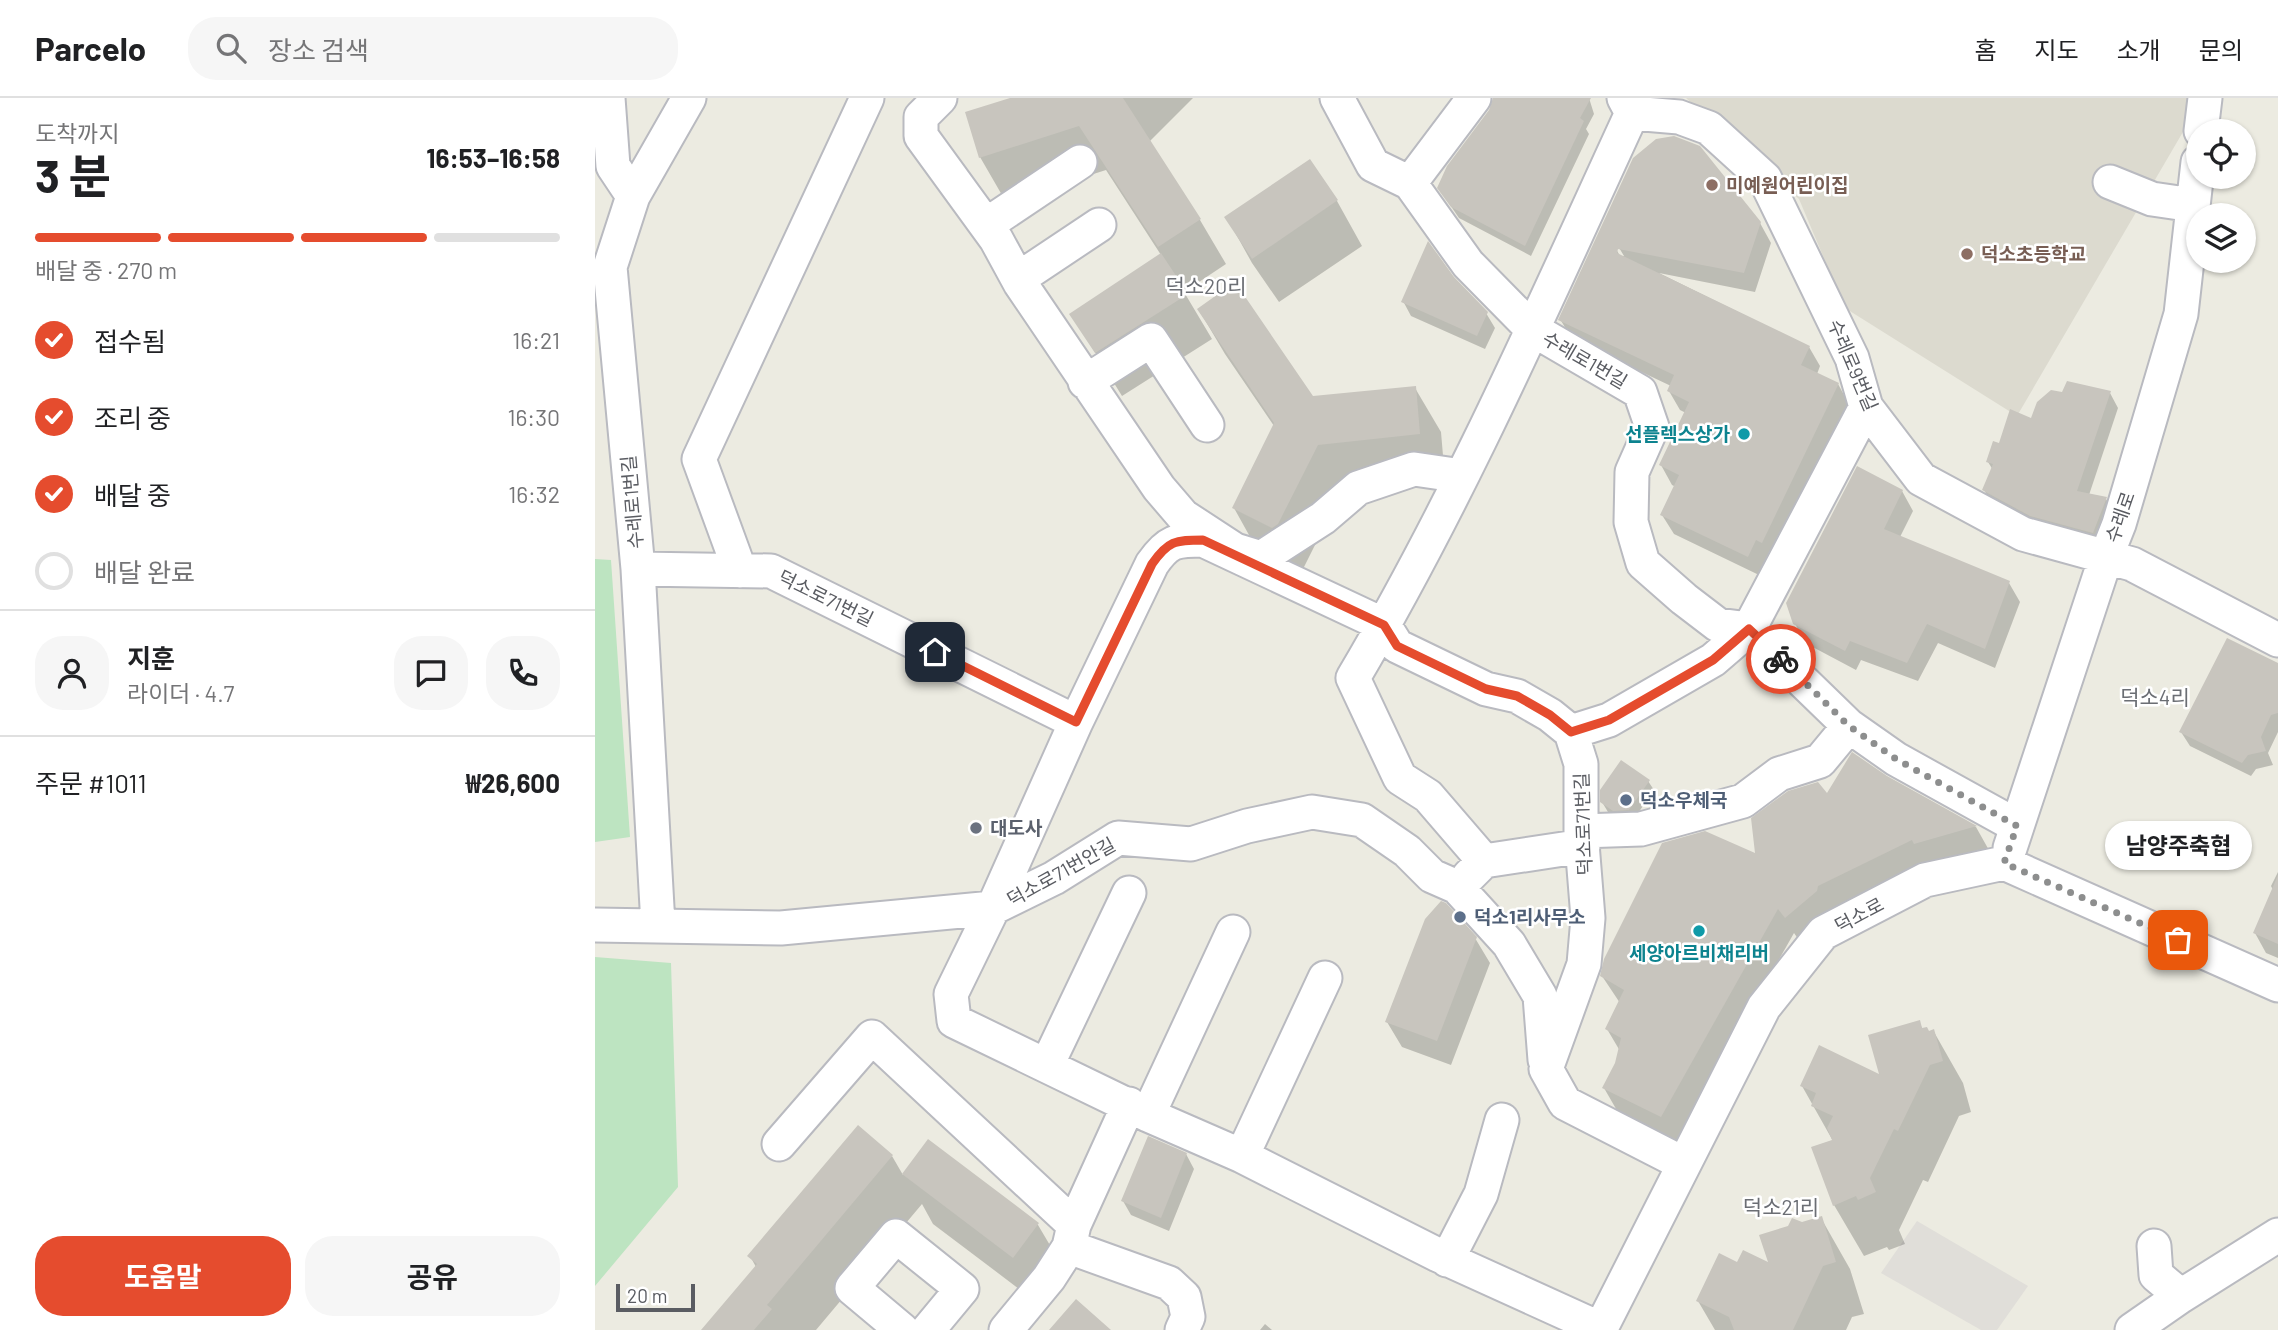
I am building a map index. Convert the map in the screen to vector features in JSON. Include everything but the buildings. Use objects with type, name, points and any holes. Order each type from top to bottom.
[{"type":"street","points":[[608,98],[613,166],[633,196]]},
{"type":"street","name":"수레로1번길","points":[[658,925],[638,569],[610,267],[633,196],[689,98]]},
{"type":"street","points":[[740,571],[699,459],[867,98]]},
{"type":"street","points":[[940,98],[922,117],[921,136],[996,239],[1017,279],[1159,488],[1183,516],[1235,550],[1261,558],[1324,518],[1358,488],[1414,469],[1462,476]]},
{"type":"street","name":"수레로1번길","points":[[1337,98],[1373,165],[1410,183],[1468,264],[1532,329],[1640,392],[1652,427],[1632,472],[1630,522],[1643,563],[1719,625],[1749,629]]},
{"type":"street","points":[[1410,183],[1474,98]]},
{"type":"street","points":[[2202,119],[2205,98]]},
{"type":"street","points":[[1484,861],[1429,796],[1400,778],[1353,678],[1384,625],[1462,476],[1532,329],[1628,105]]},
{"type":"street","name":"수레로9번길","points":[[1628,105],[1679,117],[1709,128],[1765,179],[1852,358],[1866,407],[1921,479],[2023,534],[2132,564],[2278,640]]},
{"type":"street","points":[[986,225],[1080,162]]},
{"type":"street","points":[[2110,181],[2152,199],[2186,204]]},
{"type":"street","points":[[1017,279],[1099,225]]},
{"type":"street","name":"수레로","points":[[2004,863],[2119,524],[2181,314],[2186,269]]},
{"type":"street","points":[[1086,382],[1150,340],[1207,425]]},
{"type":"street","points":[[1601,1329],[1447,1259],[1241,1156],[954,1021],[951,994],[993,908],[1076,722],[1152,564],[1163,548],[1178,540],[1203,540],[1384,625],[1397,646],[1486,689],[1517,696],[1550,715],[1571,732],[1609,720],[1701,667],[1749,629],[1866,407]]},
{"type":"street","name":"덕소로71번길","points":[[638,569],[771,572],[1076,722]]},
{"type":"street","points":[[1749,629],[1849,726],[1896,759],[2017,826]]},
{"type":"street","points":[[1457,887],[1484,861],[1582,838],[1641,830],[1743,801],[1779,774],[1820,761],[1849,726]]},
{"type":"street","name":"덕소로71번길","points":[[1546,1069],[1584,964],[1588,918],[1582,838],[1581,764],[1571,732]]},
{"type":"street","name":"덕소로71번안길","points":[[595,925],[781,928],[993,908],[1054,878],[1118,838],[1191,844],[1247,826],[1312,812],[1362,820],[1407,851],[1431,876],[1457,887],[1510,944],[1540,996],[1546,1069]]},
{"type":"street","points":[[2004,863],[2278,985]]},
{"type":"street","name":"덕소로","points":[[1601,1329],[1764,1007],[1823,933],[1925,880],[2004,863]]},
{"type":"street","points":[[1047,1065],[1129,893]]},
{"type":"street","points":[[1006,1330],[1049,1278],[1233,932]]},
{"type":"street","points":[[1241,1156],[1325,978]]},
{"type":"street","points":[[779,1144],[872,1037],[1072,1236],[1169,1283],[1184,1297],[1188,1317],[1182,1330]]},
{"type":"street","points":[[1546,1069],[1565,1103],[1685,1164]]},
{"type":"street","points":[[1447,1259],[1481,1194],[1502,1120]]},
{"type":"street","points":[[2131,1330],[2278,1235]]},
{"type":"street","points":[[902,1330],[852,1288],[896,1236],[962,1289],[928,1330]]},
{"type":"street","points":[[2154,1246],[2156,1275],[2181,1296]]},
{"type":"shaded area","name":"덕소초등학교","points":[[1686,98],[2189,98],[2186,127],[2017,416],[1845,308],[1799,199]]},
{"type":"shaded area","points":[[1917,1221],[2028,1286],[1997,1330],[1981,1330],[1881,1273]]},
{"type":"green space","points":[[595,559],[611,560],[630,837],[595,842]]},
{"type":"green space","points":[[595,957],[671,963],[678,1187],[595,1286]]},
{"type":"way so far","points":[[1781,659],[1849,726],[1896,759],[2017,826],[2004,863],[2178,940]]},
{"type":"place","name":"미예원어린이집","points":[[1712,185]]},
{"type":"place","name":"덕소초등학교","points":[[1967,254]]},
{"type":"place","name":"선플렉스상가","points":[[1744,434]]},
{"type":"place","name":"덕소우체국","points":[[1626,800]]},
{"type":"place","name":"대도사","points":[[976,828]]},
{"type":"place","name":"덕소1리사무소","points":[[1460,917]]},
{"type":"place","name":"세양아르비채리버","points":[[1699,931]]},
{"type":"place","name":"남양주축협","points":[[2178,940]]},
{"type":"district","name":"덕소20리","points":[[1206,287]]},
{"type":"district","name":"덕소4리","points":[[2155,698]]},
{"type":"district","name":"덕소21리","points":[[1781,1208]]},
{"type":"route","points":[[935,652],[1076,722],[1152,564],[1163,548],[1178,540],[1203,540],[1384,625],[1397,646],[1486,689],[1517,696],[1550,715],[1571,732],[1609,720],[1713,660],[1749,629],[1781,659]]}]
